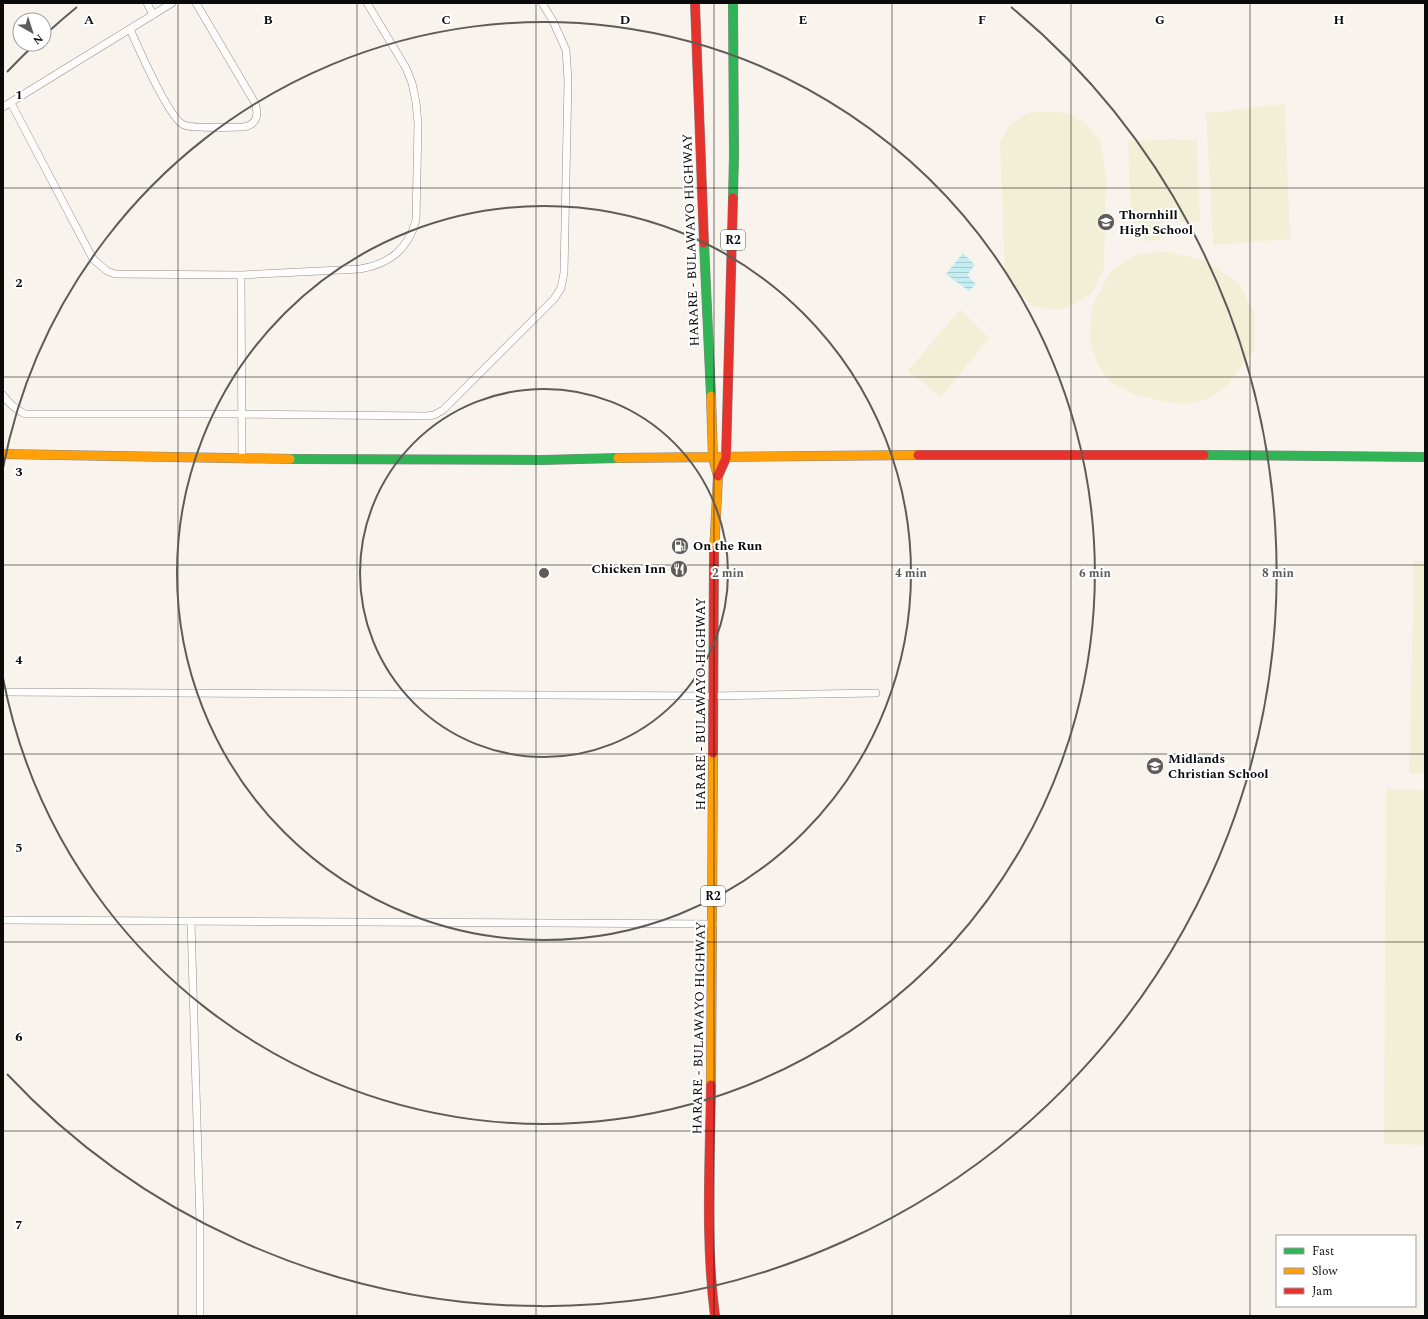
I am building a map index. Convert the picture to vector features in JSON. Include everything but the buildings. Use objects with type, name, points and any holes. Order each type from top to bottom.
[{"type":"main road","name":"HARARE - BULAWAYO HIGHWAY","points":[[695,3],[713,458],[718,476],[714,557],[713,924],[709,1238],[714,1316]]},
{"type":"main road","name":"HARARE - BULAWAYO HIGHWAY","points":[[718,476],[726,458],[734,162],[733,3]]},
{"type":"main road","points":[[3,454],[242,459],[542,460],[641,457],[726,458],[1126,454],[1425,457]]},
{"type":"street","points":[[146,3],[153,15]]},
{"type":"street","points":[[3,107],[172,3]]},
{"type":"street","points":[[130,29],[166,103],[178,121],[184,125],[194,127],[250,126],[257,116],[255,103],[196,3]]},
{"type":"street","points":[[11,103],[93,258],[107,271],[115,274],[241,275],[360,269],[373,267],[383,263],[407,242],[416,220],[418,124],[416,102],[412,83],[406,68],[368,3]]},
{"type":"street","points":[[3,395],[7,402],[15,409],[25,414],[426,416],[434,415],[443,410],[554,299],[561,288],[564,273],[568,81],[566,50],[553,21],[542,3]]},
{"type":"street","points":[[241,275],[242,459]]},
{"type":"street","points":[[3,692],[713,696],[876,693]]},
{"type":"street","points":[[3,920],[713,924]]},
{"type":"street","points":[[191,921],[200,1223],[200,1316]]},
{"type":"green space","points":[[1285,104],[1290,239],[1213,245],[1206,113]]},
{"type":"green space","points":[[1048,111],[1067,113],[1084,122],[1100,140],[1106,175],[1104,269],[1093,292],[1082,300],[1063,309],[1048,310],[1032,305],[1019,293],[1005,276],[1000,143],[1010,124],[1028,113]]},
{"type":"green space","points":[[1197,139],[1200,221],[1160,222],[1160,240],[1144,241],[1143,223],[1131,224],[1128,141]]},
{"type":"green space","points":[[1164,251],[1204,260],[1239,283],[1254,313],[1255,348],[1229,384],[1210,398],[1187,404],[1161,401],[1133,394],[1110,382],[1097,363],[1089,339],[1092,307],[1111,270],[1135,255]]},
{"type":"green space","points":[[960,309],[989,338],[941,397],[908,371]]},
{"type":"green space","points":[[1414,561],[1425,561],[1425,773],[1409,773]]},
{"type":"green space","points":[[1386,789],[1425,790],[1425,1145],[1384,1144]]},
{"type":"water","points":[[963,253],[975,265],[967,275],[976,284],[969,291],[946,274]]},
{"type":"traffic: fast","points":[[733,3],[733,198]]},
{"type":"traffic: fast","points":[[704,243],[711,396]]},
{"type":"traffic: fast","points":[[1204,455],[1425,457]]},
{"type":"traffic: fast","points":[[290,459],[542,460],[618,458]]},
{"type":"traffic: slow","points":[[711,396],[713,458],[718,476],[714,553]]},
{"type":"traffic: slow","points":[[3,454],[290,459]]},
{"type":"traffic: slow","points":[[618,458],[918,455]]},
{"type":"traffic: slow","points":[[711,1085],[713,753]]},
{"type":"traffic: jam","points":[[695,3],[704,243]]},
{"type":"traffic: jam","points":[[718,476],[726,458],[733,198]]},
{"type":"traffic: jam","points":[[918,455],[1204,455]]},
{"type":"traffic: jam","points":[[713,753],[714,553]]},
{"type":"traffic: jam","points":[[711,1085],[709,1229],[715,1316]]},
{"type":"place","name":"Thornhill High School","points":[[1106,222]]},
{"type":"place","name":"On the Run","points":[[680,546]]},
{"type":"place","name":"Chicken Inn","points":[[679,569]]},
{"type":"place","name":"Midlands Christian School","points":[[1155,766]]}]
